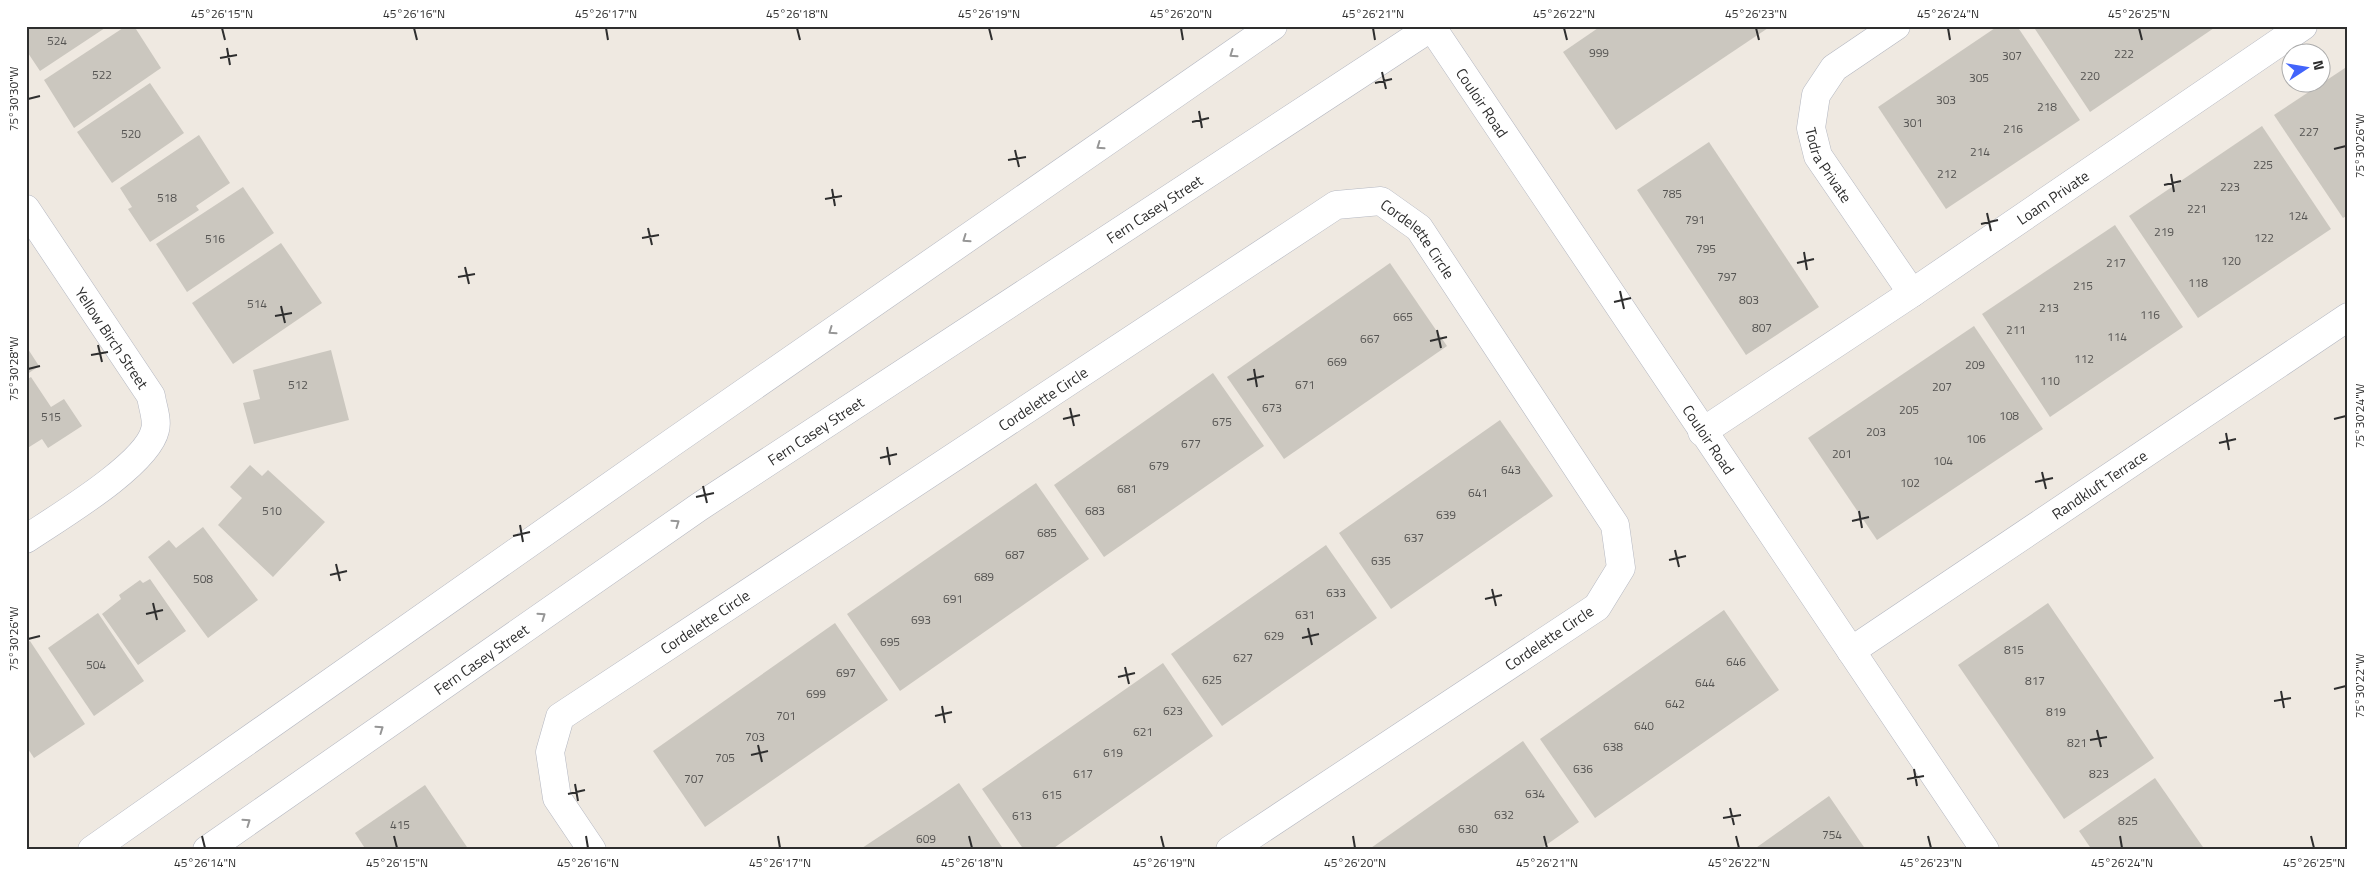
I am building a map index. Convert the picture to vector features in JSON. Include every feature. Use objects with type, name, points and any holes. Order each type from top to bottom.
[{"type":"street","points":[[92,850],[673,442],[1273,26]]},
{"type":"street","name":"Todra Private","points":[[1896,26],[1834,68],[1816,95],[1811,128],[1818,156],[1912,293]]},
{"type":"street","name":"Loam Private","points":[[1702,432],[1912,293],[2303,26]]},
{"type":"street","name":"Couloir Road","points":[[1432,27],[1702,432],[1985,850]]},
{"type":"street","name":"Fern Casey Street","points":[[207,850],[699,507],[1432,27]]},
{"type":"street","name":"Cordelette Circle","points":[[592,850],[557,798],[550,752],[560,717],[1336,205],[1381,201],[1420,228],[1610,516],[1615,525],[1621,568],[1597,607],[1230,850]]},
{"type":"street","name":"Yellow Birch Street","points":[[26,209],[151,396],[156,429],[142,455],[98,490],[26,539]]},
{"type":"street","name":"Randkluft Terrace","points":[[1851,651],[2348,317]]},
{"type":"building","points":[[26,26],[108,26],[40,71],[28,53],[26,54]]},
{"type":"building","points":[[126,26],[134,26],[161,68],[74,128],[44,80]]},
{"type":"building","points":[[1601,26],[1771,26],[1616,130],[1563,52]]},
{"type":"building","points":[[1998,26],[2017,26],[2080,120],[1946,209],[1878,107]]},
{"type":"building","points":[[2033,26],[2217,26],[2090,112]]},
{"type":"building","points":[[2348,66],[2348,215],[2343,218],[2274,115],[2309,92],[2332,92],[2332,77]]},
{"type":"building","points":[[150,83],[184,133],[112,183],[77,132]]},
{"type":"building","points":[[2262,126],[2331,229],[2198,318],[2129,216]]},
{"type":"building","points":[[199,135],[230,183],[196,206],[199,210],[150,242],[128,209],[132,207],[120,188]]},
{"type":"building","points":[[1709,142],[1819,307],[1746,355],[1637,190]]},
{"type":"building","points":[[243,187],[274,233],[187,292],[156,244]]},
{"type":"building","points":[[2115,225],[2183,327],[2050,417],[1982,314]]},
{"type":"building","points":[[281,243],[322,303],[233,364],[192,303]]},
{"type":"building","points":[[1390,263],[1447,346],[1284,459],[1227,377]]},
{"type":"building","points":[[1974,326],[2043,429],[1877,540],[1808,438]]},
{"type":"building","points":[[26,346],[39,366],[26,375]]},
{"type":"building","points":[[331,350],[349,420],[254,444],[243,403],[260,399],[253,370]]},
{"type":"building","points":[[1213,373],[1264,446],[1104,557],[1054,485]]},
{"type":"building","points":[[31,377],[51,407],[64,399],[82,426],[48,448],[42,439],[26,449],[26,380]]},
{"type":"building","points":[[1500,420],[1553,496],[1391,609],[1339,533]]},
{"type":"building","points":[[250,465],[262,476],[268,470],[325,522],[273,577],[218,525],[242,498],[230,487]]},
{"type":"building","points":[[1036,483],[1089,559],[900,691],[847,614]]},
{"type":"building","points":[[203,527],[258,600],[208,638],[148,557],[169,540],[176,548]]},
{"type":"building","points":[[1326,545],[1377,618],[1222,726],[1171,654]]},
{"type":"building","points":[[150,579],[186,631],[138,665],[102,614],[121,599],[119,595],[140,580],[143,583]]},
{"type":"building","points":[[2048,603],[2154,758],[2064,819],[1958,665]]},
{"type":"building","points":[[1724,610],[1779,690],[1595,818],[1540,739]]},
{"type":"building","points":[[98,613],[144,681],[94,716],[48,648]]},
{"type":"building","points":[[835,623],[888,700],[705,827],[653,751]]},
{"type":"building","points":[[30,641],[85,724],[34,758],[26,746],[26,643]]},
{"type":"building","points":[[1163,663],[1213,736],[1051,850],[1024,850],[982,789]]},
{"type":"building","points":[[1523,741],[1579,822],[1539,850],[1368,850]]},
{"type":"building","points":[[2155,778],[2205,850],[2092,850],[2079,831]]},
{"type":"building","points":[[959,783],[1004,850],[859,850],[927,805]]},
{"type":"building","points":[[425,785],[469,850],[366,850],[355,833]]},
{"type":"building","points":[[1829,796],[1866,850],[1753,850],[1798,818]]}]
